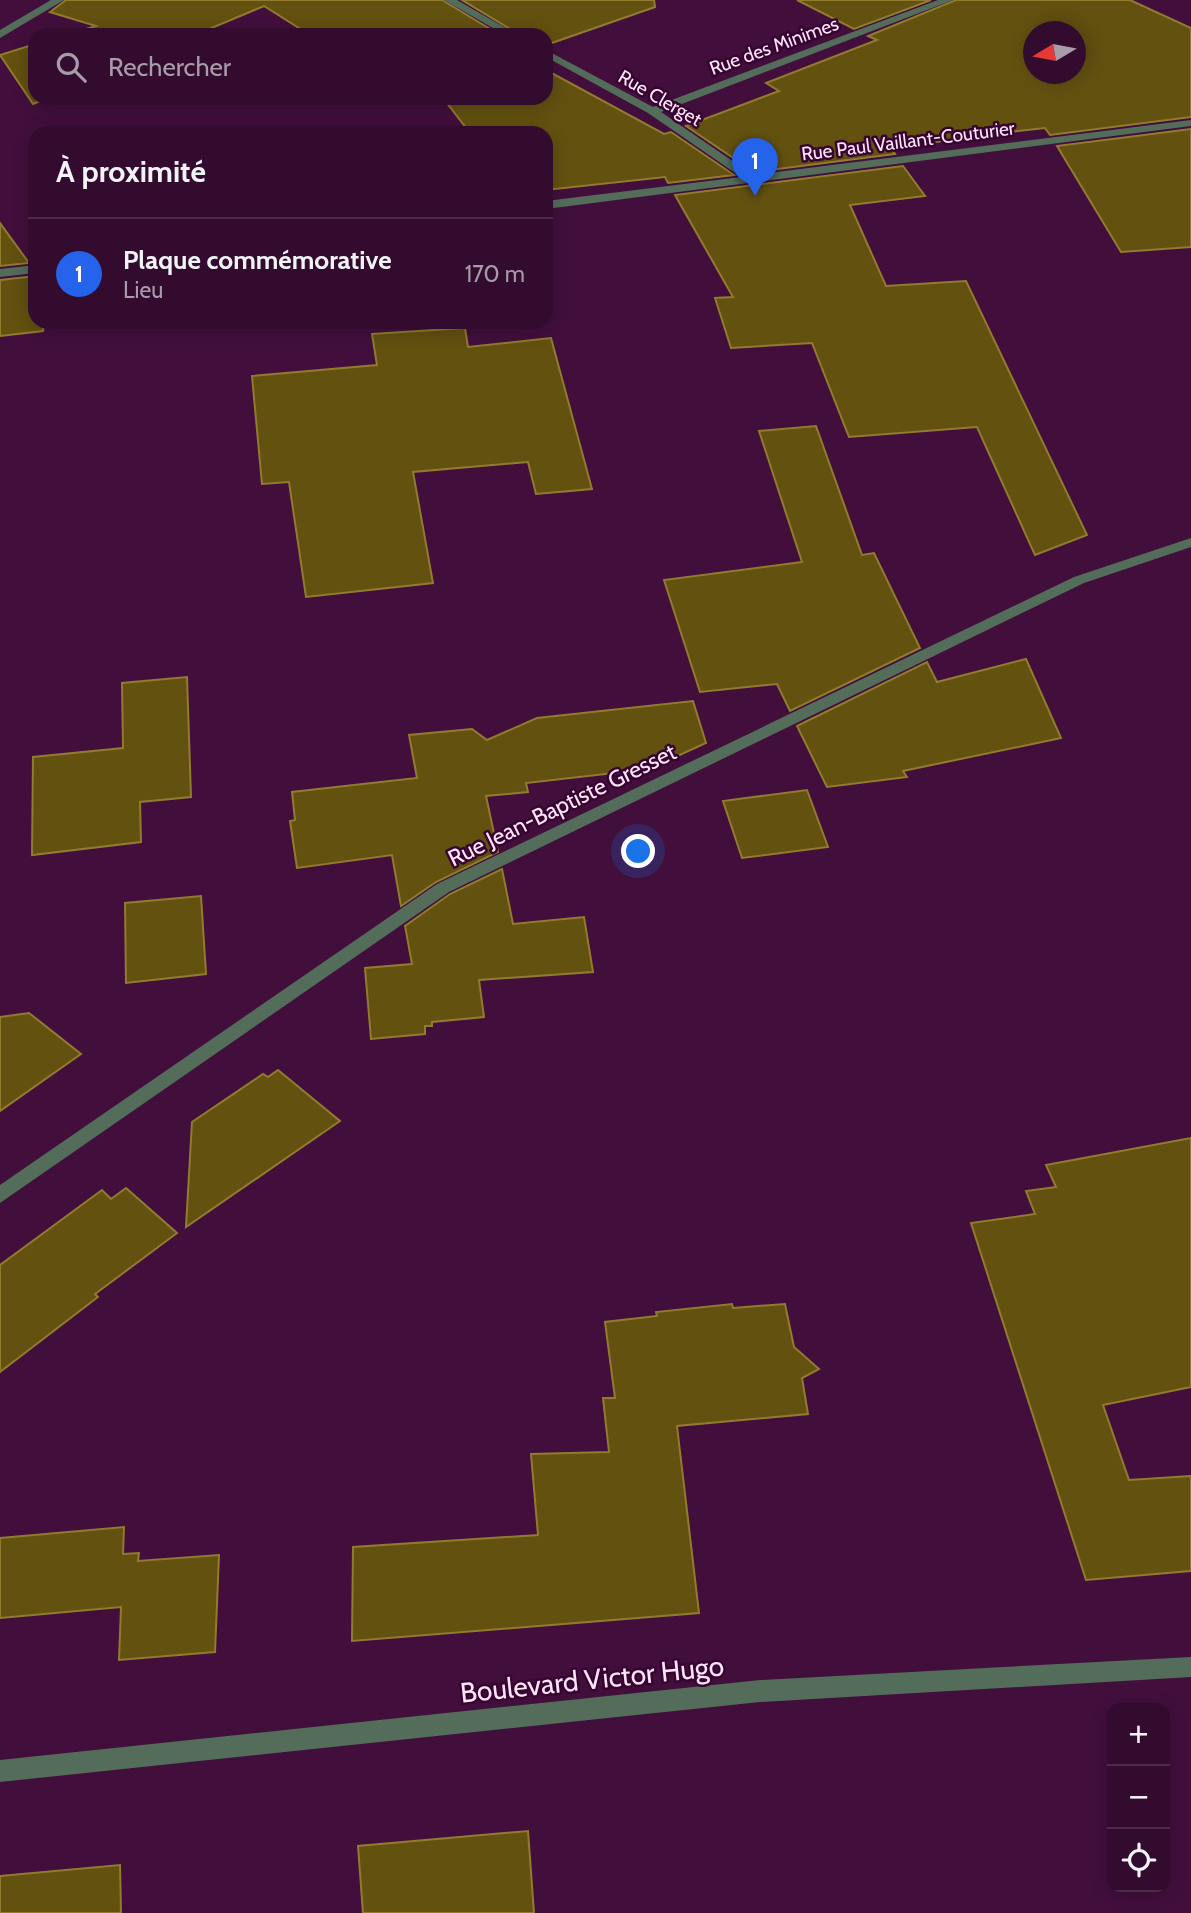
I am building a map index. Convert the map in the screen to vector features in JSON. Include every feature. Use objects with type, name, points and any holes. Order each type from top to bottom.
[{"type":"street","points":[[0,35],[59,0]]},
{"type":"street","points":[[449,0],[500,28]]},
{"type":"street","name":"Rue des Minimes","points":[[652,111],[948,0]]},
{"type":"street","name":"Rue Clerget","points":[[553,57],[652,111],[743,171],[751,180]]},
{"type":"street","name":"Rue Paul Vaillant-Couturier","points":[[553,204],[1191,123]]},
{"type":"street","points":[[0,273],[28,270]]},
{"type":"street","name":"Rue Jean-Baptiste Gresset","points":[[0,1195],[443,888],[1079,580],[1191,542]]},
{"type":"street","name":"Boulevard Victor Hugo","points":[[0,1771],[760,1691],[1191,1667]]},
{"type":"building","points":[[66,0],[442,0],[488,28],[299,28],[264,6],[212,28],[89,28],[96,26],[50,12]]},
{"type":"building","points":[[462,0],[654,0],[655,7],[553,43],[553,28],[508,28]]},
{"type":"building","points":[[797,0],[931,0],[854,29]]},
{"type":"building","points":[[956,0],[1130,0],[1191,28],[1191,117],[1050,135],[1045,128],[1018,131],[891,148],[895,154],[754,172],[686,126],[779,91],[766,83],[877,40],[868,36]]},
{"type":"building","points":[[28,46],[28,97],[0,55]]},
{"type":"building","points":[[553,74],[664,134],[671,132],[734,175],[668,183],[665,177],[553,189],[553,126],[465,126],[448,105],[553,105]]},
{"type":"building","points":[[1191,129],[1191,247],[1121,252],[1057,146]]},
{"type":"building","points":[[903,166],[925,196],[850,205],[886,286],[966,281],[1087,535],[1035,555],[977,427],[849,437],[812,343],[731,348],[715,298],[733,297],[675,195]]},
{"type":"building","points":[[0,223],[28,263],[0,266]]},
{"type":"building","points":[[28,277],[28,329],[43,331],[0,336],[0,280]]},
{"type":"building","points":[[465,329],[468,347],[551,338],[592,489],[536,494],[528,462],[413,472],[433,583],[306,597],[289,482],[262,484],[252,376],[377,365],[372,334]]},
{"type":"building","points":[[816,426],[862,555],[874,553],[920,648],[790,711],[777,684],[700,692],[664,580],[802,562],[759,431]]},
{"type":"building","points":[[1026,659],[1061,738],[903,771],[907,777],[827,787],[797,726],[927,662],[937,682]]},
{"type":"building","points":[[187,677],[191,797],[140,802],[141,842],[32,855],[33,757],[123,748],[122,683]]},
{"type":"building","points":[[693,701],[706,743],[649,769],[526,783],[528,792],[486,796],[498,852],[436,882],[401,906],[392,855],[297,868],[290,821],[295,820],[292,792],[417,778],[409,735],[472,729],[487,740],[537,718]]},
{"type":"building","points":[[807,790],[828,847],[742,858],[723,801]]},
{"type":"building","points":[[502,869],[513,924],[584,917],[593,972],[479,980],[484,1017],[432,1022],[432,1026],[425,1026],[425,1034],[371,1039],[365,968],[412,964],[405,926],[450,894]]},
{"type":"building","points":[[201,896],[206,974],[126,983],[125,903]]},
{"type":"building","points":[[29,1013],[81,1054],[0,1111],[0,1017]]},
{"type":"building","points":[[278,1070],[340,1121],[186,1227],[192,1122],[263,1074],[268,1077]]},
{"type":"building","points":[[1191,1138],[1191,1387],[1103,1405],[1129,1480],[1191,1476],[1191,1571],[1086,1580],[971,1223],[1035,1214],[1026,1191],[1056,1187],[1046,1165]]},
{"type":"building","points":[[126,1188],[177,1233],[95,1294],[98,1297],[0,1372],[0,1265],[102,1190],[111,1199]]},
{"type":"building","points":[[732,1304],[733,1308],[785,1304],[794,1347],[819,1369],[802,1378],[808,1414],[677,1426],[699,1613],[352,1641],[353,1547],[538,1535],[531,1454],[609,1452],[603,1398],[615,1398],[605,1322],[657,1316],[656,1312]]},
{"type":"building","points":[[124,1527],[123,1554],[139,1553],[138,1561],[219,1555],[215,1652],[119,1660],[121,1607],[0,1618],[0,1538]]},
{"type":"building","points":[[528,1831],[534,1913],[363,1913],[358,1846]]},
{"type":"building","points":[[120,1865],[121,1913],[0,1913],[0,1876]]},
{"type":"place","name":"Plaque commémorative","points":[[755,196]]}]
